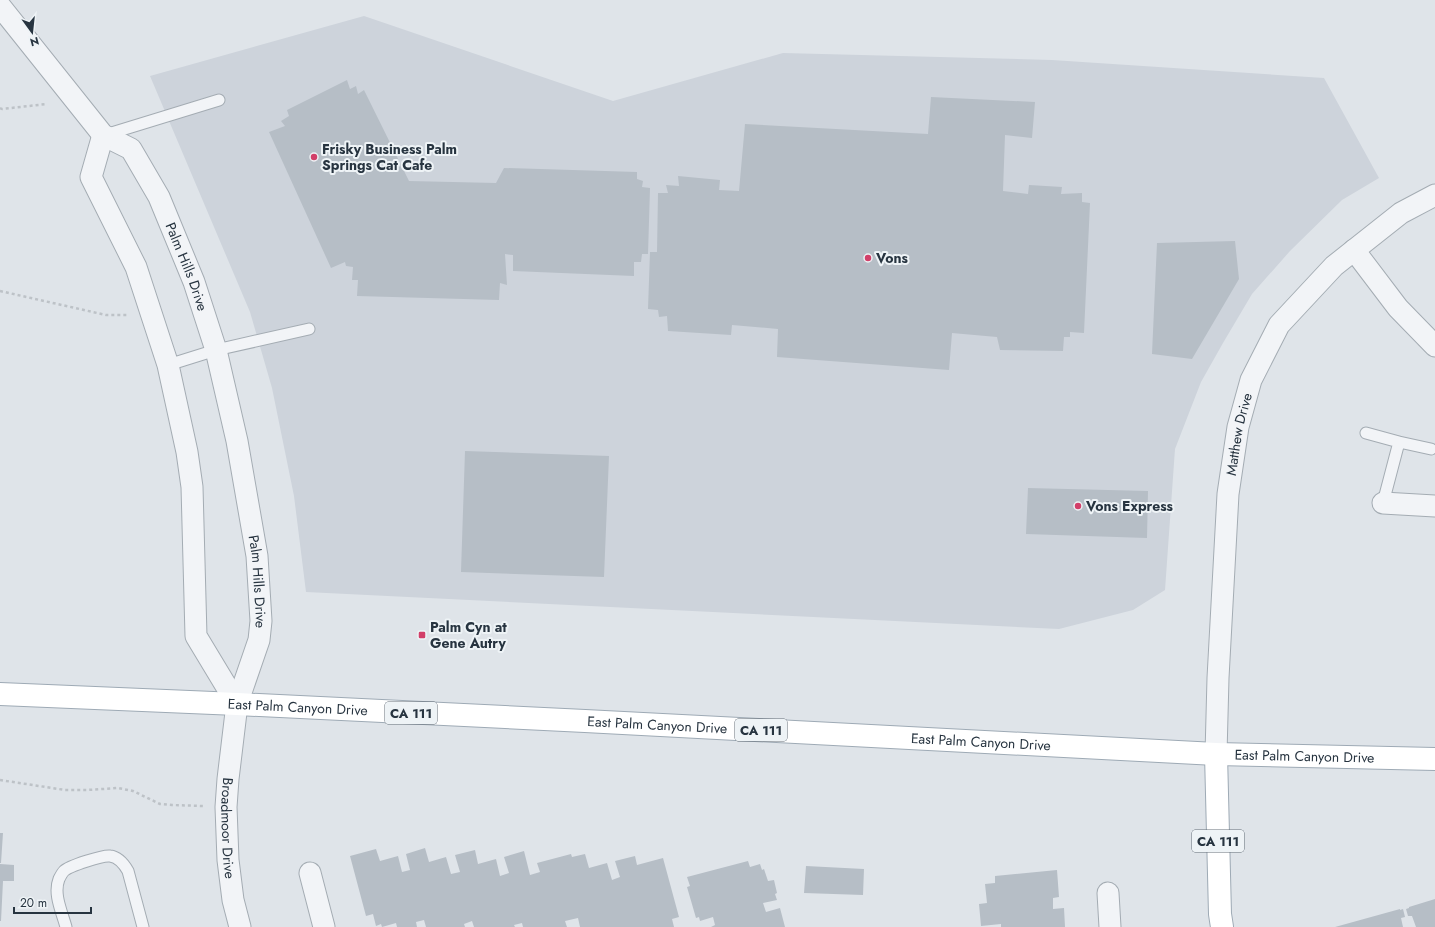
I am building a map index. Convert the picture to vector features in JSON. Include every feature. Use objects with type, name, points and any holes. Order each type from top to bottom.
[{"type":"main road","name":"East Palm Canyon Drive","points":[[0,694],[237,704],[1216,754],[1435,759]]},
{"type":"main road","name":"CA 111","points":[[1216,754],[1220,914],[1222,927]]},
{"type":"street","name":"Palm Hills Drive","points":[[0,6],[103,136],[131,149],[159,197],[194,282],[216,350],[236,440],[257,556],[261,621],[259,640],[237,704]]},
{"type":"street","points":[[103,136],[91,177],[136,267],[168,365],[187,452],[192,487],[196,636],[237,704]]},
{"type":"street","name":"Matthew Drive","points":[[1216,754],[1218,678],[1228,494],[1238,427],[1251,380],[1279,325],[1334,266],[1401,213],[1435,194]]},
{"type":"street","points":[[1354,250],[1398,308],[1435,346]]},
{"type":"street","points":[[1383,503],[1435,506]]},
{"type":"street","name":"Broadmoor Drive","points":[[237,704],[226,807],[228,860],[240,927]]},
{"type":"street","points":[[310,873],[324,927]]},
{"type":"street","points":[[1108,893],[1110,927]]},
{"type":"lane","points":[[103,136],[219,100]]},
{"type":"lane","points":[[168,365],[216,350],[309,329]]},
{"type":"lane","points":[[1366,433],[1431,449]]},
{"type":"lane","points":[[1383,503],[1399,442]]},
{"type":"lane","points":[[66,927],[56,890],[59,879],[64,871],[73,865],[109,856],[117,858],[124,864],[128,871],[143,927]]},
{"type":"path","points":[[0,108],[2,109],[76,100]]},
{"type":"path","points":[[0,291],[106,315],[152,315]]},
{"type":"path","points":[[0,780],[65,790],[118,788],[133,791],[160,804],[202,806]]},
{"type":"shaded area","points":[[364,16],[613,101],[783,53],[1052,60],[1324,78],[1379,178],[1342,200],[1290,251],[1252,294],[1223,343],[1201,382],[1175,449],[1165,590],[1133,610],[1059,629],[306,592],[294,496],[272,388],[250,312],[150,76]]},
{"type":"building","points":[[347,80],[350,89],[356,86],[358,94],[364,90],[409,181],[496,183],[504,168],[637,172],[637,179],[643,181],[642,187],[650,188],[648,254],[642,254],[641,262],[634,262],[634,276],[513,271],[513,255],[505,254],[507,285],[500,283],[499,300],[357,296],[358,280],[352,280],[353,267],[346,266],[345,262],[331,268],[269,132],[285,126],[281,121],[289,116],[287,110]]},
{"type":"building","name":"Vons","points":[[931,97],[1035,102],[1032,138],[1005,135],[1003,191],[1028,194],[1029,185],[1062,187],[1061,194],[1082,193],[1082,202],[1090,203],[1084,333],[1070,332],[1070,337],[1064,337],[1063,351],[1000,350],[997,337],[952,333],[949,370],[777,357],[778,329],[732,325],[731,335],[668,331],[667,316],[659,317],[658,310],[648,309],[650,252],[657,252],[658,193],[668,193],[666,185],[679,186],[678,176],[720,180],[719,190],[739,191],[745,124],[928,134]]},
{"type":"building","points":[[1235,241],[1239,279],[1192,359],[1152,354],[1157,243]]},
{"type":"building","points":[[465,451],[609,456],[604,577],[461,572]]},
{"type":"building","points":[[1028,488],[1148,491],[1147,538],[1026,534]]},
{"type":"building","points":[[0,833],[3,833],[1,863],[0,863]]},
{"type":"building","points":[[425,848],[429,862],[446,857],[451,874],[460,872],[455,855],[475,850],[478,864],[496,859],[500,876],[509,873],[504,857],[524,851],[530,875],[540,872],[537,863],[571,854],[572,857],[585,854],[589,868],[607,863],[612,880],[620,877],[615,861],[635,856],[637,865],[663,858],[679,917],[672,919],[674,927],[580,927],[578,918],[565,921],[567,927],[523,927],[522,923],[514,925],[515,927],[474,927],[472,921],[464,924],[465,927],[426,927],[424,920],[416,922],[417,927],[397,927],[396,923],[382,927],[381,924],[376,926],[373,914],[366,916],[350,856],[376,849],[380,861],[398,856],[402,872],[410,870],[406,854]]},
{"type":"building","points":[[748,861],[750,867],[760,864],[762,870],[764,869],[768,881],[774,880],[777,900],[763,903],[766,912],[780,908],[785,927],[711,927],[715,925],[713,917],[700,921],[699,917],[696,918],[687,887],[690,886],[687,877]]},
{"type":"building","points":[[0,864],[14,865],[14,881],[3,881],[1,921],[0,921]]},
{"type":"building","points":[[806,866],[864,869],[863,895],[804,893]]},
{"type":"building","points":[[1057,870],[1059,897],[1053,898],[1053,909],[1064,908],[1065,927],[1001,927],[1001,924],[981,926],[979,904],[987,903],[985,884],[995,883],[995,876]]},
{"type":"building","points":[[1435,899],[1435,927],[1416,927],[1412,916],[1408,916],[1406,909]]},
{"type":"building","points":[[1403,909],[1405,917],[1401,918],[1403,927],[1335,927]]},
{"type":"place","name":"Frisky Business Palm Springs Cat Cafe","points":[[314,157]]},
{"type":"place","name":"Vons","points":[[868,258]]},
{"type":"place","name":"Vons Express","points":[[1078,506]]},
{"type":"place","name":"Palm Cyn at Gene Autry","points":[[422,635]]}]
